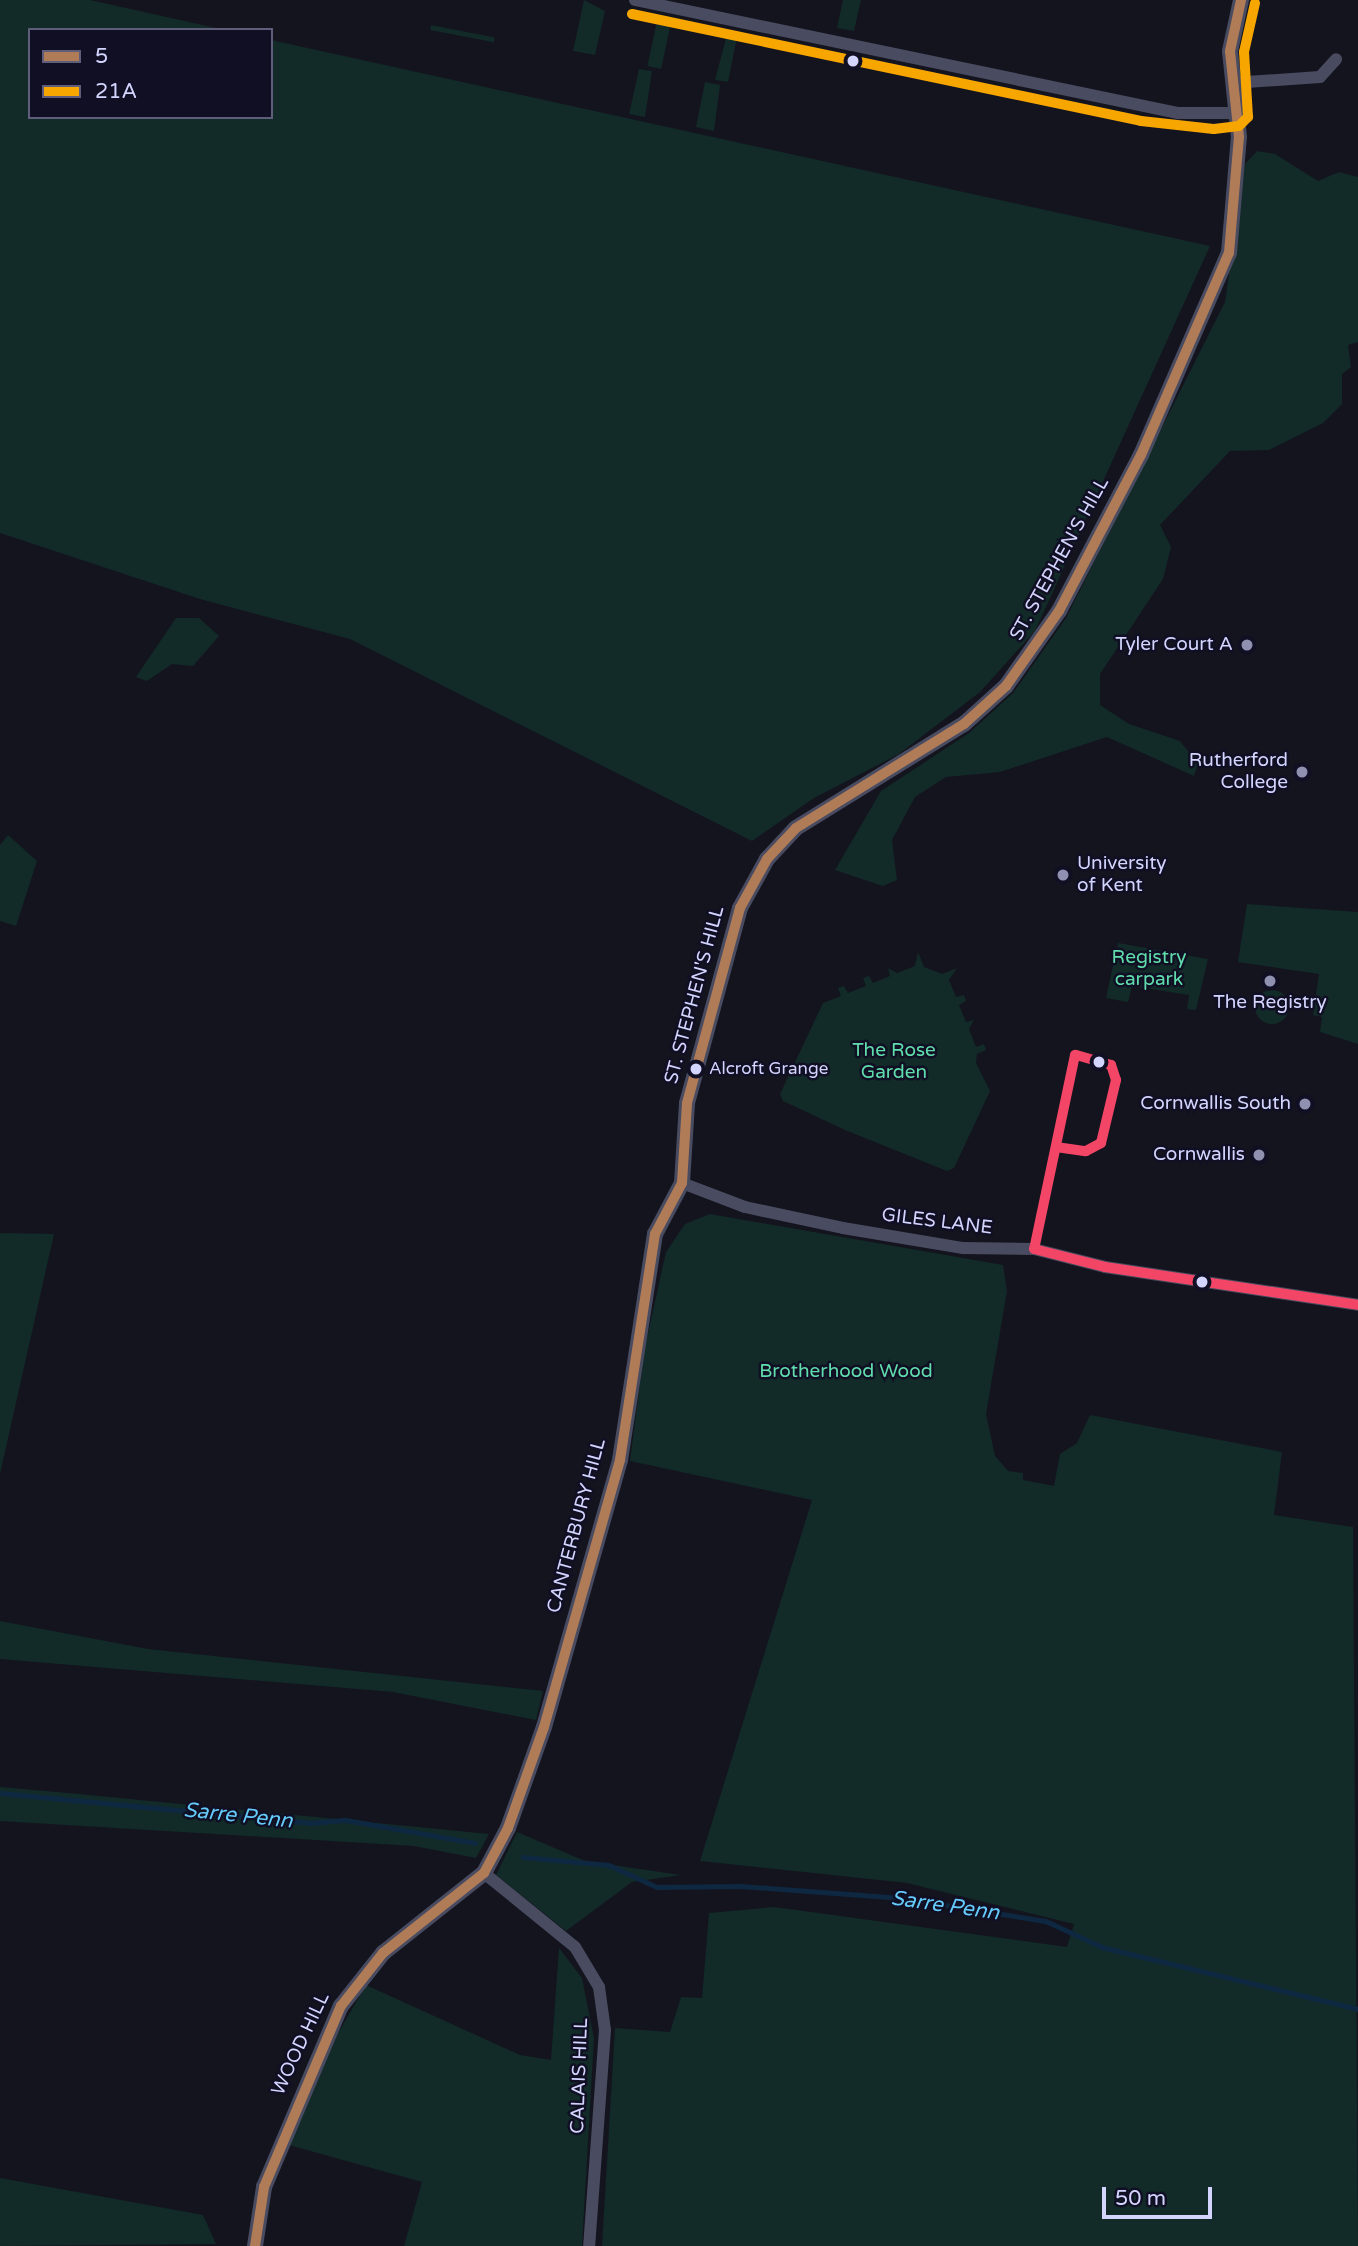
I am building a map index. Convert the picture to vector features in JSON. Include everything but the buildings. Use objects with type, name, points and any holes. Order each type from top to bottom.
[{"type":"street","points":[[635,0],[1178,113],[1236,113]]},
{"type":"street","name":"ST. STEPHEN'S HILL","points":[[682,1183],[687,1103],[747,892],[796,828],[964,724],[1038,646],[1141,455],[1226,263],[1238,161],[1230,51],[1241,0]]},
{"type":"street","points":[[1232,83],[1320,77],[1336,59]]},
{"type":"street","name":"GILES LANE","points":[[682,1183],[745,1207],[843,1228],[963,1248],[1034,1249],[1105,1266],[1358,1306]]},
{"type":"street","name":"CANTERBURY HILL","points":[[484,1873],[508,1828],[544,1727],[620,1460],[655,1234],[682,1183]]},
{"type":"street","name":"WOOD HILL","points":[[255,2246],[264,2187],[341,2006],[383,1953],[484,1873]]},
{"type":"street","name":"CALAIS HILL","points":[[484,1873],[575,1947],[599,1987],[605,2030],[589,2246]]},
{"type":"green space","points":[[0,0],[90,0],[216,28],[28,28],[28,119],[273,119],[273,40],[1210,246],[1035,631],[980,692],[899,754],[814,798],[752,841],[350,639],[200,599],[0,533]]},
{"type":"green space","points":[[584,0],[605,11],[595,55],[573,51]]},
{"type":"green space","points":[[843,0],[861,0],[854,31],[837,28]]},
{"type":"green space","points":[[657,21],[671,24],[661,69],[647,66]]},
{"type":"green space","points":[[431,25],[495,37],[494,42],[430,30]]},
{"type":"green space","points":[[728,31],[738,32],[728,82],[715,80]]},
{"type":"green space","points":[[639,69],[652,71],[645,117],[629,114]]},
{"type":"green space","points":[[705,82],[720,85],[714,131],[696,127]]},
{"type":"green space","points":[[1257,151],[1275,154],[1318,181],[1339,172],[1358,177],[1358,342],[1348,345],[1351,367],[1342,374],[1342,404],[1323,423],[1269,450],[1230,451],[1160,525],[1171,547],[1163,579],[1100,674],[1100,705],[1129,724],[1180,741],[1198,764],[1194,776],[1107,737],[1000,772],[946,777],[915,797],[892,840],[897,880],[883,886],[835,870],[881,791],[969,733],[1013,693],[1066,618],[1225,302],[1245,164]]},
{"type":"green space","points":[[176,618],[199,618],[219,636],[193,666],[172,664],[147,681],[136,677]]},
{"type":"green space","points":[[8,835],[37,861],[16,926],[0,921],[0,845]]},
{"type":"green space","points":[[1247,904],[1358,912],[1358,1044],[1320,1032],[1322,1017],[1313,1015],[1319,974],[1238,962]]},
{"type":"green space","name":"Registry carpark","points":[[1118,943],[1208,959],[1196,1010],[1187,1009],[1189,995],[1132,986],[1128,1002],[1106,998]]},
{"type":"green space","name":"The Rose Garden","points":[[918,952],[924,967],[942,974],[957,968],[949,980],[956,997],[964,995],[966,1001],[959,1005],[966,1022],[974,1020],[969,1029],[976,1047],[984,1044],[986,1050],[977,1054],[976,1063],[990,1091],[954,1168],[947,1171],[845,1130],[783,1101],[780,1094],[823,1003],[841,996],[838,988],[844,986],[848,993],[866,986],[863,978],[869,976],[873,983],[890,976],[888,968],[897,973],[915,966]]},
{"type":"green space","points":[[1272,990],[1284,995],[1289,1007],[1284,1019],[1272,1024],[1260,1019],[1255,1007],[1260,995]]},
{"type":"green space","name":"Brotherhood Wood","points":[[710,1214],[1003,1265],[1007,1291],[986,1414],[995,1456],[1008,1471],[1023,1473],[1023,1480],[1054,1486],[1060,1454],[1077,1443],[1090,1415],[1282,1452],[1274,1515],[1353,1527],[1358,2246],[602,2246],[615,2028],[670,2032],[681,1997],[702,1998],[709,1913],[774,1907],[1067,1947],[1074,1924],[907,1883],[700,1861],[812,1500],[630,1461],[644,1351],[666,1252],[685,1224]]},
{"type":"green space","points":[[0,1233],[54,1234],[0,1474]]},
{"type":"green space","points":[[0,1621],[148,1649],[543,1691],[536,1720],[393,1692],[0,1659]]},
{"type":"green space","points":[[0,1787],[489,1834],[476,1858],[414,1846],[0,1821]]},
{"type":"green space","points":[[517,1832],[585,1861],[681,1875],[632,1882],[566,1931],[496,1875]]},
{"type":"green space","points":[[559,1948],[582,1978],[594,2038],[582,2246],[404,2246],[422,2182],[289,2145],[330,2047],[366,1985],[520,2055],[551,2060]]},
{"type":"green space","points":[[0,2178],[203,2215],[216,2244],[0,2246]]},
{"type":"waterway","name":"Sarre Penn","points":[[0,1793],[310,1823],[346,1820],[475,1843]]},
{"type":"waterway","name":"Sarre Penn","points":[[523,1857],[609,1865],[657,1887],[740,1886],[902,1898],[1046,1921],[1102,1947],[1358,2009]]},
{"type":"transit line","name":"5","points":[[255,2246],[264,2187],[341,2006],[383,1953],[484,1873],[508,1828],[544,1727],[620,1460],[655,1234],[682,1183],[687,1103],[740,908],[767,859],[796,828],[964,724],[1006,686],[1059,611],[1141,455],[1229,253],[1239,137],[1230,51],[1241,0]]},
{"type":"transit line","name":"21A","points":[[632,14],[1141,121],[1214,129],[1239,126],[1248,117],[1244,52],[1255,3]]},
{"type":"transit line","points":[[1056,1147],[1086,1151],[1101,1143],[1116,1080],[1111,1065],[1075,1055],[1034,1249],[1105,1267],[1358,1305]]},
{"type":"place","name":"Tyler Court A","points":[[1247,645]]},
{"type":"place","name":"Rutherford College","points":[[1302,772]]},
{"type":"place","name":"University of Kent","points":[[1063,875]]},
{"type":"place","name":"The Registry","points":[[1270,981]]},
{"type":"place","name":"Alcroft Grange","points":[[696,1069]]},
{"type":"place","name":"Cornwallis South","points":[[1305,1104]]},
{"type":"place","name":"Cornwallis","points":[[1259,1155]]}]
